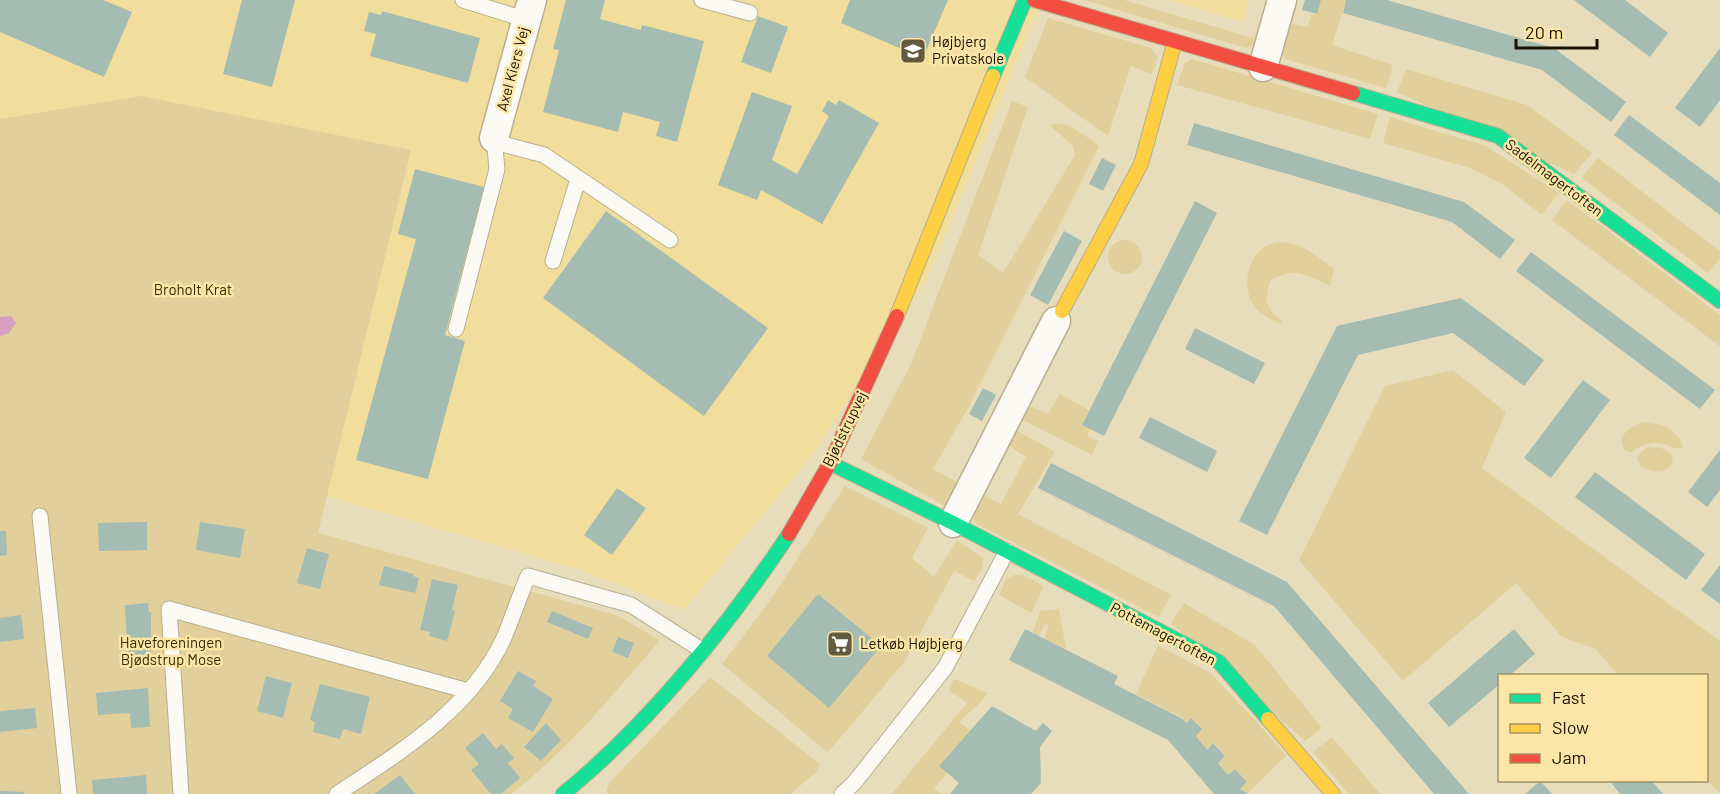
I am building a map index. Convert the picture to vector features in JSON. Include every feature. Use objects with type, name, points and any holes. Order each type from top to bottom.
[{"type":"street","name":"Bjødstrupvej","points":[[563,794],[631,731],[703,651],[782,545],[830,463],[892,332],[993,73],[1024,0]]},
{"type":"street","name":"Sadelmagertoften","points":[[1034,0],[1498,136],[1720,301]]},
{"type":"street","points":[[1263,67],[1282,0]]},
{"type":"street","name":"Axel Kiers Vej","points":[[494,140],[530,10]]},
{"type":"street","points":[[953,523],[1059,316],[1141,164],[1175,41]]},
{"type":"street","name":"Pottemagertoften","points":[[830,463],[953,523],[1219,663],[1333,794]]},
{"type":"lane","points":[[463,0],[530,10]]},
{"type":"lane","points":[[702,0],[750,13]]},
{"type":"lane","points":[[456,329],[497,169],[494,140],[544,155],[670,240]]},
{"type":"lane","points":[[553,261],[578,178]]},
{"type":"lane","points":[[40,516],[69,794]]},
{"type":"lane","points":[[842,794],[854,783],[945,668],[1006,551]]},
{"type":"lane","points":[[337,794],[419,739],[468,691],[502,641],[528,576],[631,605],[703,651]]},
{"type":"lane","points":[[181,794],[169,609],[468,691]]},
{"type":"lane","points":[[586,774],[588,794]]},
{"type":"shaded area","points":[[0,0],[1042,0],[925,283],[813,454],[684,610],[584,571],[327,496],[411,150],[141,96],[0,119]]},
{"type":"shaded area","points":[[1166,0],[1249,0],[1244,22]]},
{"type":"shaded area","points":[[11,316],[16,323],[9,333],[0,336],[0,317]]},
{"type":"green space","points":[[1084,0],[1124,0],[1256,39],[1255,44],[1246,48]]},
{"type":"green space","points":[[1321,0],[1346,0],[1332,45],[1393,65],[1386,88],[1285,59],[1280,49],[1288,23],[1307,27],[1311,15],[1317,13]]},
{"type":"green space","points":[[1048,18],[1151,48],[1158,58],[1152,74],[1131,66],[1108,136],[1025,77]]},
{"type":"green space","points":[[1192,59],[1378,114],[1370,139],[1177,85],[1185,63]]},
{"type":"green space","points":[[1406,69],[1527,105],[1592,153],[1574,174],[1397,92]]},
{"type":"green space","points":[[141,96],[411,150],[318,533],[616,615],[660,640],[571,740],[511,794],[0,794],[0,336],[9,333],[11,316],[0,317],[0,119]]},
{"type":"green space","points":[[1012,101],[1028,107],[978,255],[1003,273],[1075,155],[1073,146],[1050,126],[1063,124],[1070,126],[1099,146],[968,408],[933,469],[958,483],[945,506],[861,459],[911,364]]},
{"type":"green space","points":[[1390,117],[1486,146],[1559,193],[1542,215],[1502,184],[1470,168],[1383,143]]},
{"type":"green space","points":[[1598,158],[1720,251],[1720,259],[1708,273],[1583,179]]},
{"type":"green space","points":[[1567,200],[1720,315],[1720,346],[1552,220]]},
{"type":"green space","points":[[1125,240],[1137,245],[1142,257],[1137,269],[1125,274],[1113,269],[1108,257],[1113,245]]},
{"type":"green space","points":[[1278,242],[1302,247],[1334,269],[1330,286],[1300,273],[1287,273],[1270,281],[1267,304],[1282,324],[1267,317],[1254,306],[1247,283],[1254,258],[1266,246]]},
{"type":"green space","points":[[1453,370],[1506,412],[1482,468],[1720,641],[1720,794],[1708,781],[1708,674],[1617,674],[1596,649],[1562,637],[1516,583],[1403,681],[1299,560],[1385,386]]},
{"type":"green space","points":[[1060,394],[1089,410],[1082,424],[1090,429],[1087,436],[1098,441],[1092,455],[1019,418],[1026,404],[1048,414]]},
{"type":"green space","points":[[1645,422],[1669,429],[1677,436],[1683,448],[1650,443],[1631,452],[1626,451],[1622,441],[1625,433]]},
{"type":"green space","points":[[1014,429],[1055,452],[1018,514],[1171,595],[1159,617],[975,523],[972,511],[981,494],[1001,504],[1026,457],[1006,444]]},
{"type":"green space","points":[[1647,447],[1661,448],[1671,453],[1673,462],[1663,471],[1658,472],[1641,466],[1637,459]]},
{"type":"green space","points":[[845,486],[928,528],[912,558],[934,577],[957,540],[983,558],[982,570],[974,581],[954,571],[905,661],[827,752],[722,664],[771,599]]},
{"type":"green space","points":[[1014,575],[1023,575],[1044,586],[1031,613],[999,595],[1006,580]]},
{"type":"green space","points":[[1184,603],[1255,645],[1322,728],[1305,741],[1171,623]]},
{"type":"green space","points":[[1059,609],[1066,649],[1044,639],[1049,625],[1045,624],[1038,636],[1033,633],[1040,611]]},
{"type":"green space","points":[[1158,645],[1212,674],[1287,755],[1247,794],[1240,789],[1247,782],[1235,769],[1228,775],[1218,763],[1225,755],[1214,743],[1207,750],[1196,736],[1202,729],[1191,718],[1186,723],[1183,718],[1136,694]]},
{"type":"green space","points":[[710,677],[820,764],[817,771],[791,794],[607,794],[611,781]]},
{"type":"green space","points":[[953,680],[987,693],[982,701],[959,722],[971,731],[940,766],[947,773],[934,789],[941,794],[892,794],[967,703],[949,690]]},
{"type":"green space","points":[[1332,737],[1380,794],[1349,794],[1313,752]]},
{"type":"building","points":[[0,0],[103,0],[132,12],[104,77],[0,32]]},
{"type":"building","points":[[242,0],[295,0],[272,87],[223,74]]},
{"type":"building","points":[[566,0],[605,0],[600,19],[641,30],[642,25],[704,41],[677,142],[656,136],[660,122],[623,112],[618,132],[543,112],[559,50],[553,49]]},
{"type":"building","points":[[850,0],[948,0],[923,58],[841,23]]},
{"type":"building","points":[[1305,0],[1321,0],[1317,14],[1302,10]]},
{"type":"building","points":[[1346,0],[1387,0],[1554,48],[1626,102],[1611,122],[1542,70],[1343,13]]},
{"type":"building","points":[[1574,0],[1625,0],[1668,33],[1650,57]]},
{"type":"building","points":[[382,11],[480,38],[468,83],[370,56],[376,34],[364,31],[369,12],[381,15]]},
{"type":"building","points":[[758,16],[788,27],[771,73],[741,62]]},
{"type":"building","points":[[1720,48],[1720,100],[1700,127],[1675,108]]},
{"type":"building","points":[[752,92],[792,106],[772,160],[797,174],[829,116],[822,111],[828,100],[836,105],[839,100],[879,123],[822,224],[761,190],[757,200],[718,185]]},
{"type":"building","points":[[1629,115],[1720,183],[1720,215],[1614,135]]},
{"type":"building","points":[[1194,123],[1464,202],[1515,240],[1500,259],[1452,222],[1187,145]]},
{"type":"building","points":[[1102,158],[1116,165],[1103,191],[1089,184]]},
{"type":"building","points":[[415,169],[484,187],[445,335],[465,341],[428,479],[356,460],[416,239],[398,234]]},
{"type":"building","points":[[1195,201],[1217,213],[1104,436],[1082,425]]},
{"type":"building","points":[[606,211],[768,328],[704,416],[543,298]]},
{"type":"building","points":[[1064,231],[1082,241],[1048,305],[1030,295]]},
{"type":"building","points":[[1531,252],[1715,390],[1700,409],[1516,271]]},
{"type":"building","points":[[1461,298],[1544,360],[1524,386],[1453,333],[1358,355],[1267,535],[1239,521],[1337,326]]},
{"type":"building","points":[[1195,328],[1265,363],[1254,384],[1185,349]]},
{"type":"building","points":[[1583,380],[1610,400],[1551,478],[1524,458]]},
{"type":"building","points":[[983,388],[996,395],[982,421],[969,414]]},
{"type":"building","points":[[1150,417],[1217,451],[1207,472],[1139,438]]},
{"type":"building","points":[[1720,450],[1720,490],[1707,507],[1688,492]]},
{"type":"building","points":[[1051,463],[1287,582],[1469,794],[1434,794],[1274,606],[1038,488]]},
{"type":"building","points":[[1595,472],[1705,554],[1686,580],[1575,497]]},
{"type":"building","points":[[617,488],[646,508],[612,555],[584,535]]},
{"type":"building","points":[[147,522],[147,550],[99,551],[98,523]]},
{"type":"building","points":[[200,522],[245,529],[240,558],[196,550]]},
{"type":"building","points":[[0,531],[6,531],[7,555],[0,556]]},
{"type":"building","points":[[307,548],[329,554],[320,589],[297,583]]},
{"type":"building","points":[[1720,565],[1720,604],[1701,590]]},
{"type":"building","points":[[384,566],[414,574],[413,576],[419,578],[415,593],[379,585]]},
{"type":"building","points":[[432,579],[458,585],[452,610],[455,611],[447,641],[429,636],[430,632],[420,630]]},
{"type":"building","points":[[818,594],[881,646],[829,708],[767,656]]},
{"type":"building","points":[[148,603],[149,612],[151,612],[151,658],[128,659],[125,605]]},
{"type":"building","points":[[552,611],[593,628],[588,639],[547,622]]},
{"type":"building","points":[[21,615],[24,639],[0,642],[0,618]]},
{"type":"building","points":[[1025,629],[1118,676],[1114,684],[1183,719],[1186,723],[1191,718],[1202,729],[1196,736],[1207,750],[1213,743],[1225,756],[1218,763],[1228,775],[1235,769],[1247,782],[1240,789],[1248,794],[1214,794],[1168,740],[1009,660]]},
{"type":"building","points":[[1514,629],[1535,654],[1511,674],[1498,674],[1498,686],[1449,727],[1428,703]]},
{"type":"building","points":[[618,637],[634,643],[628,658],[612,652]]},
{"type":"building","points":[[518,671],[536,681],[533,686],[553,699],[533,732],[508,718],[513,709],[500,701]]},
{"type":"building","points":[[266,676],[292,683],[283,718],[257,711]]},
{"type":"building","points":[[320,684],[370,697],[361,734],[343,729],[340,739],[313,732],[315,722],[310,720]]},
{"type":"building","points":[[148,688],[150,727],[131,728],[130,713],[98,715],[96,693]]},
{"type":"building","points":[[992,706],[1036,731],[1043,723],[1052,731],[1040,747],[1041,783],[1031,794],[950,794],[959,783],[939,766]]},
{"type":"building","points":[[35,708],[37,728],[0,732],[0,711]]},
{"type":"building","points":[[546,723],[561,740],[541,761],[524,747]]},
{"type":"building","points":[[483,733],[496,749],[502,744],[514,758],[508,763],[520,778],[501,794],[491,794],[471,770],[479,764],[465,748]]},
{"type":"building","points":[[146,775],[147,794],[93,794],[92,780]]},
{"type":"building","points":[[400,775],[415,794],[374,794]]},
{"type":"building","points":[[1541,782],[1552,794],[1525,794]]},
{"type":"building","points":[[1611,782],[1653,782],[1663,794],[1620,794]]},
{"type":"building","points":[[0,791],[24,792],[24,794],[0,794]]},
{"type":"traffic: fast","points":[[993,76],[1025,0]]},
{"type":"traffic: fast","points":[[1353,93],[1498,136],[1720,301]]},
{"type":"traffic: fast","points":[[830,463],[953,523],[1219,662],[1268,719]]},
{"type":"traffic: fast","points":[[563,794],[626,737],[685,672],[740,604],[789,534]]},
{"type":"traffic: slow","points":[[1062,311],[1141,164],[1175,41]]},
{"type":"traffic: slow","points":[[897,316],[993,76]]},
{"type":"traffic: slow","points":[[1268,719],[1333,794]]},
{"type":"traffic: jam","points":[[1034,0],[1353,93]]},
{"type":"traffic: jam","points":[[789,534],[831,461],[897,316]]},
{"type":"place","name":"Højbjerg Privatskole","points":[[913,51]]},
{"type":"place","name":"Letkøb Højbjerg","points":[[840,644]]},
{"type":"park label","name":"Broholt Krat","points":[[193,290]]},
{"type":"park label","name":"Haveforeningen Bjødstrup Mose","points":[[171,652]]}]
